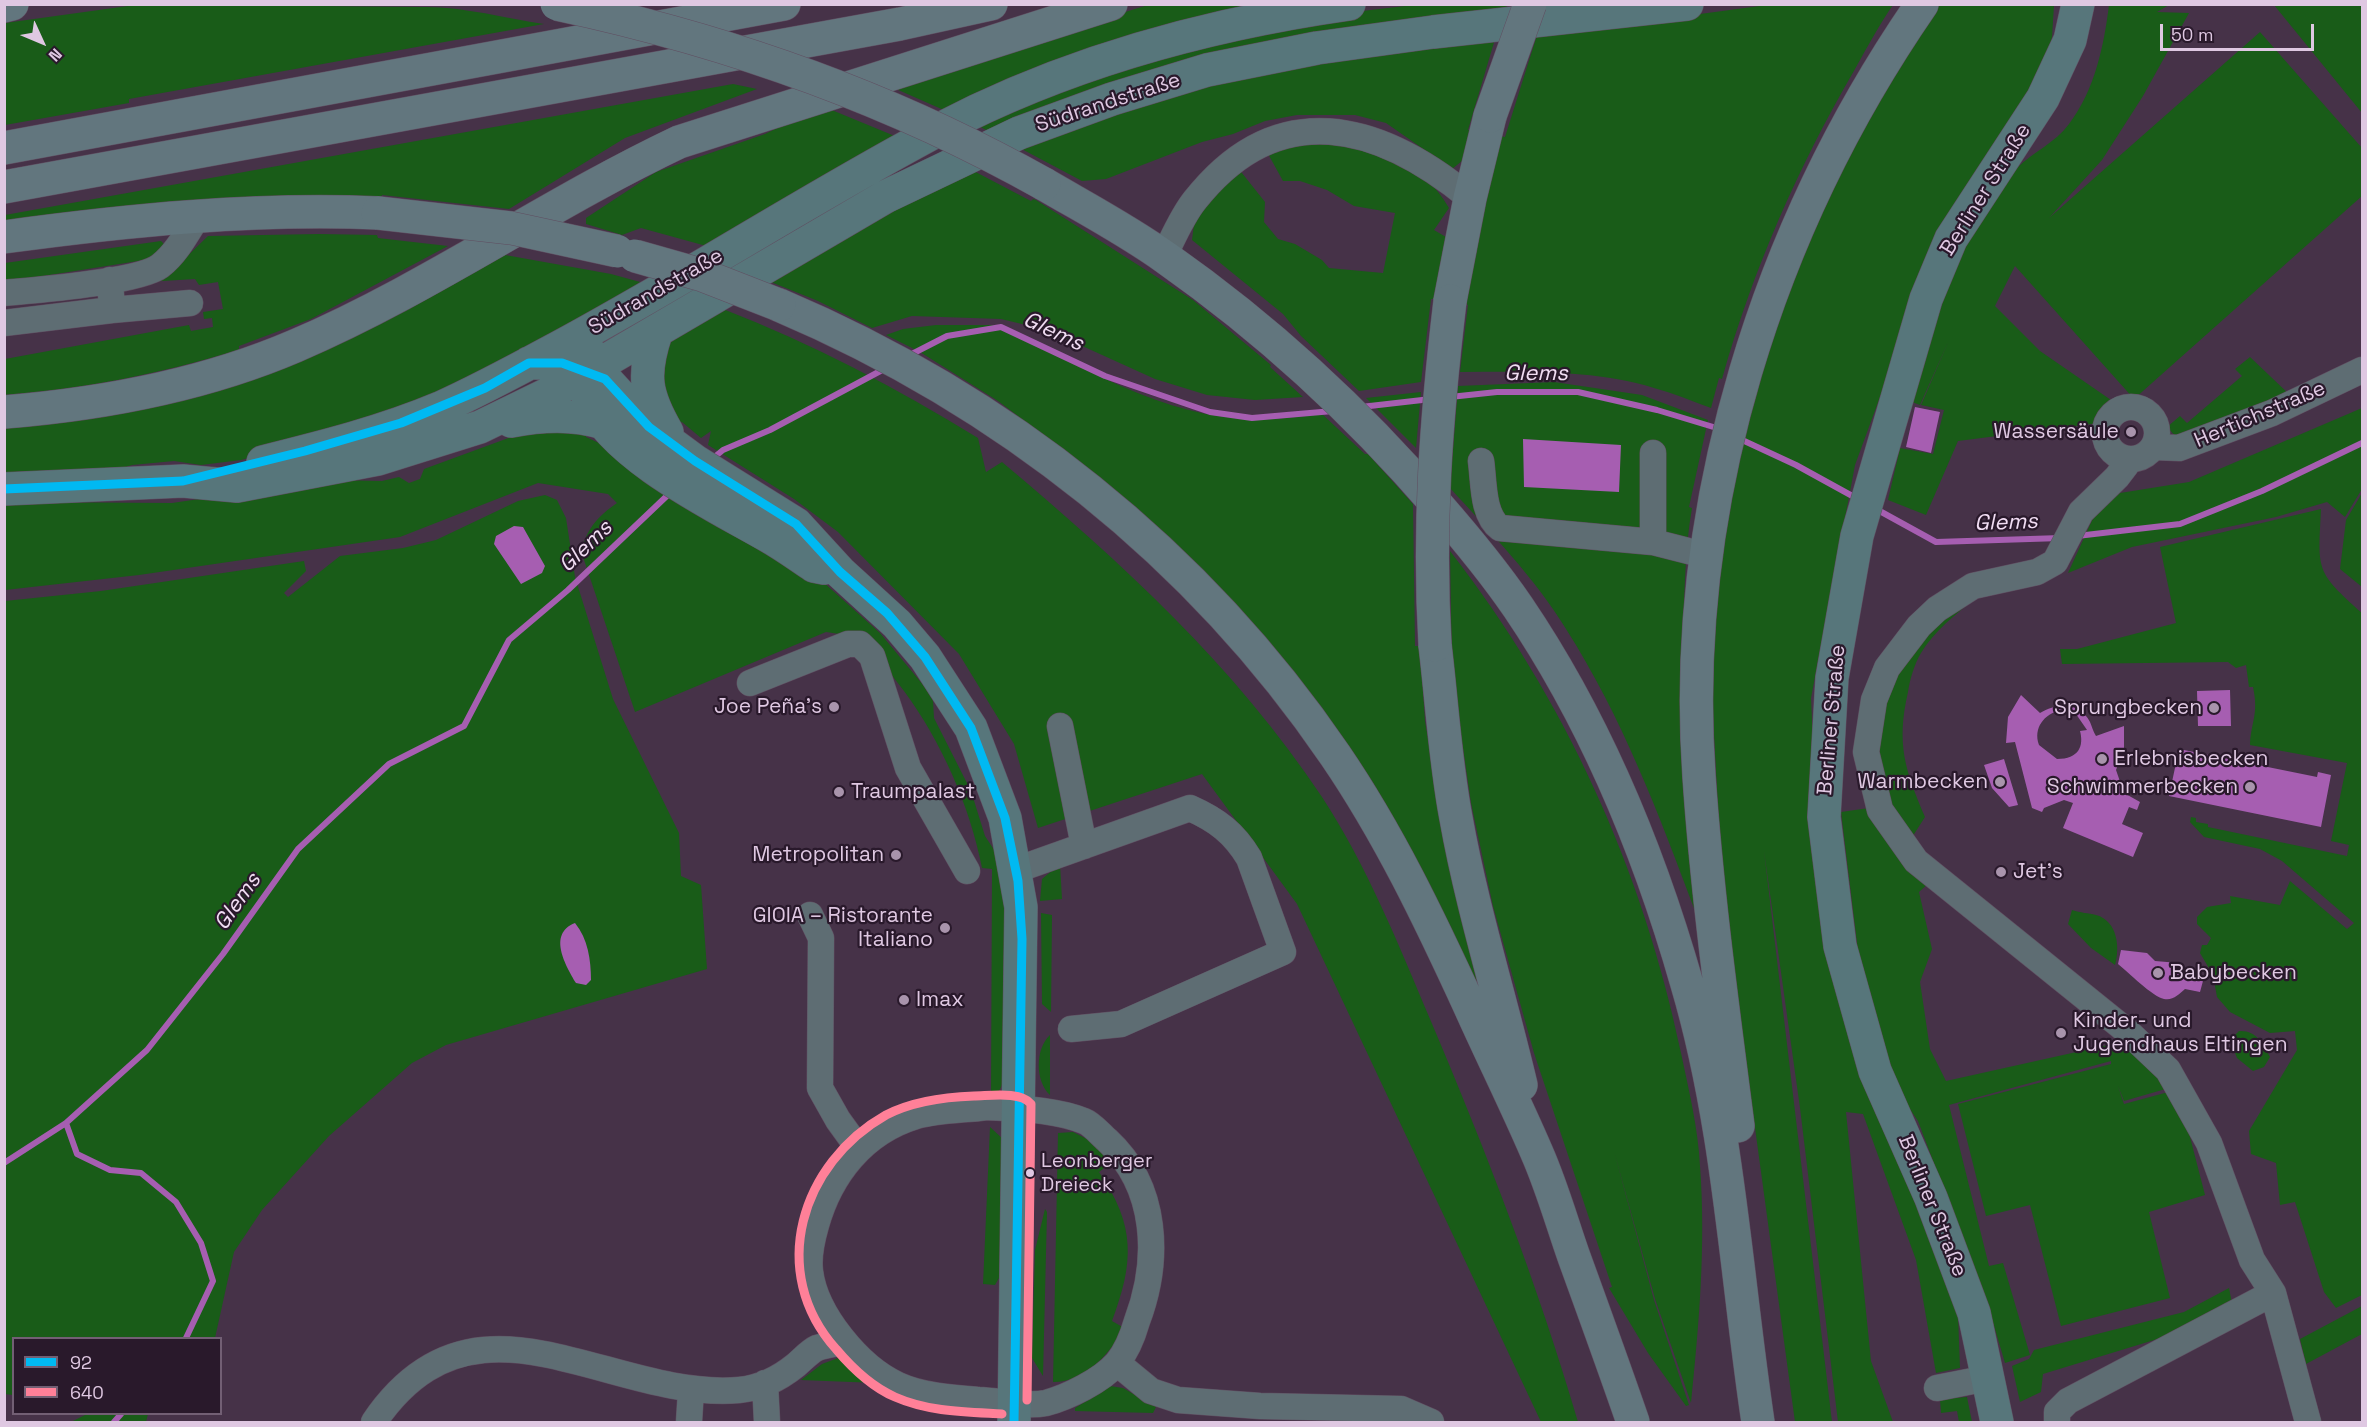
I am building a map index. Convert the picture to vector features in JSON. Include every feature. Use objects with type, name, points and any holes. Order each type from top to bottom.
[{"type":"highway","points":[[4,6],[12,4]]},
{"type":"highway","points":[[557,4],[633,21],[727,48],[817,81],[876,103],[969,144],[1044,183],[1164,256],[1294,358],[1391,451],[1462,534],[1518,606],[1573,697],[1617,785],[1642,844],[1688,986],[1720,1138],[1740,1266],[1758,1422]]},
{"type":"highway","points":[[4,148],[784,4]]},
{"type":"highway","points":[[4,187],[669,66],[991,4]]},
{"type":"highway","points":[[4,412],[105,399],[184,384],[283,351],[388,301],[620,170],[679,142],[1111,4]]},
{"type":"highway","points":[[1530,4],[1490,116],[1470,198],[1450,301],[1432,492],[1430,565],[1435,645],[1444,745],[1464,862],[1539,1156],[1633,1422]]},
{"type":"highway","points":[[1740,1266],[1741,1146],[1721,990],[1699,774],[1699,660],[1713,511],[1742,385],[1776,281],[1821,176],[1864,96],[1922,4]]},
{"type":"highway","points":[[4,237],[199,214],[319,210],[378,213],[500,226],[626,254],[702,275],[809,317],[887,355],[990,416],[1073,476],[1144,536],[1221,613],[1300,708],[1363,799],[1410,883],[1539,1156]]},
{"type":"main road","name":"Südrandstraße","points":[[183,481],[305,451],[401,423],[485,388],[618,316],[942,128],[1004,99],[1091,65],[1199,33],[1349,4]]},
{"type":"main road","name":"Südrandstraße","points":[[480,427],[588,373],[819,235],[935,171],[1019,133],[1112,99],[1207,70],[1317,48],[1433,32],[1687,4]]},
{"type":"main road","points":[[2058,66],[2059,4]]},
{"type":"main road","name":"Berliner Straße","points":[[1997,1422],[1974,1313],[1931,1198],[1875,1071],[1840,946],[1824,817],[1832,678],[1857,536],[1871,479],[1926,299],[1949,242],[2043,99],[2070,40],[2078,4]]},
{"type":"main road","points":[[618,316],[600,331],[588,373],[587,393],[604,423],[649,465],[714,489],[796,524],[840,572],[887,613],[925,657],[971,728],[1005,818],[1016,870],[1022,939],[1014,1413]]},
{"type":"main road","points":[[656,333],[650,350],[647,390],[652,405],[676,446],[714,489]]},
{"type":"main road","points":[[529,363],[562,363],[605,379],[649,427],[676,446]]},
{"type":"main road","points":[[4,489],[183,481],[237,486],[268,482],[378,459],[480,427],[539,416],[581,416],[604,423]]},
{"type":"street","points":[[1164,256],[1194,201],[1225,168],[1269,141],[1295,133],[1328,130],[1379,141],[1419,161],[1470,198]]},
{"type":"street","points":[[4,293],[110,280],[159,267],[176,249],[199,214]]},
{"type":"street","points":[[110,280],[112,310]]},
{"type":"street","points":[[4,323],[190,303]]},
{"type":"street","name":"Hertichstraße","points":[[2130,460],[2145,456],[2154,447],[2178,448],[2272,413],[2362,370]]},
{"type":"street","points":[[2154,447],[2158,430],[2155,421],[2142,409],[2123,408],[2109,419],[2105,436],[2113,453],[2130,460],[2117,477],[2081,513],[2055,562],[2037,572],[1973,586],[1937,609],[1901,647],[1887,669],[1874,700],[1866,752],[1880,810],[1916,861],[2128,1032],[2168,1070],[2209,1143],[2252,1260],[2273,1293],[2308,1422]]},
{"type":"street","points":[[1653,453],[1653,542]]},
{"type":"street","points":[[1481,461],[1489,514],[1493,523],[1500,528],[1653,542],[1707,556]]},
{"type":"street","points":[[750,683],[849,644],[860,644],[867,649],[878,670],[908,768],[967,871]]},
{"type":"street","points":[[1060,726],[1084,846]]},
{"type":"street","points":[[1016,870],[1190,808],[1225,826],[1249,858],[1283,952],[1122,1024],[1071,1029]]},
{"type":"street","points":[[810,915],[821,938],[820,1088],[838,1120],[859,1149]]},
{"type":"street","points":[[987,1107],[1020,1109],[1086,1121],[1122,1154],[1131,1168],[1147,1206],[1153,1236],[1146,1299],[1133,1334],[1117,1363],[1079,1391],[1014,1413],[898,1385],[863,1361],[844,1342],[818,1300],[810,1270],[810,1260],[812,1239],[824,1198],[839,1170],[859,1149],[915,1116],[987,1107]]},
{"type":"street","points":[[2057,1422],[2057,1412],[2068,1401],[2273,1293]]},
{"type":"street","points":[[374,1422],[391,1398],[402,1388],[440,1363],[469,1353],[490,1349],[538,1351],[691,1390],[740,1390],[783,1375],[816,1348],[844,1342]]},
{"type":"street","points":[[1117,1363],[1151,1391],[1178,1400],[1260,1406],[1401,1409],[1431,1422]]},
{"type":"street","points":[[1938,1388],[1988,1378]]},
{"type":"street","points":[[765,1383],[767,1422]]},
{"type":"street","points":[[689,1422],[691,1390]]},
{"type":"green space","points":[[135,5],[437,7],[544,24],[129,99],[129,103],[5,125],[5,23]]},
{"type":"green space","points":[[1148,5],[1319,5],[955,115],[887,85]]},
{"type":"green space","points":[[1414,5],[1507,5],[1504,15],[988,131],[967,120],[1084,75],[1319,16]]},
{"type":"green space","points":[[1767,5],[1893,5],[1834,106],[1796,181],[1748,298],[1722,379],[1719,378],[1711,408],[1661,390],[1607,377],[1558,373],[1460,372],[1468,305],[1464,303],[1500,136],[1505,137],[1538,32],[1648,21]]},
{"type":"green space","points":[[1932,5],[2054,5],[2052,37],[2042,76],[1913,307],[1855,465],[1811,698],[1820,904],[1896,1153],[1958,1315],[1960,1368],[1936,1373],[1916,1260],[1863,1114],[1846,1112],[1871,1361],[1893,1422],[1838,1422],[1800,1108],[1764,851],[1832,1422],[1795,1422],[1722,885],[1710,658],[1726,511],[1754,390],[1826,188]]},
{"type":"green space","points":[[2109,5],[2169,5],[2157,12],[2189,13],[2143,96],[2102,160],[2049,218],[2260,32],[2362,148],[2362,196],[2134,399],[2015,266],[1995,306],[2040,351],[2111,400],[2099,423],[1958,441],[1926,515],[1888,500],[1900,448],[1933,454],[1944,410],[1921,405],[1949,340],[1920,405],[1912,402],[1952,276],[1986,209],[2004,183],[2023,162],[2063,131],[2078,111],[2097,67]]},
{"type":"green space","points":[[2274,5],[2362,5],[2362,113]]},
{"type":"green space","points":[[1495,39],[1468,130],[1472,131],[1462,161],[1452,169],[1386,123],[1355,115],[1297,115],[1265,121],[1233,134],[1202,142],[1106,179],[1082,181],[1016,146],[1178,91],[1270,70]]},
{"type":"green space","points":[[733,84],[757,89],[625,138],[509,209],[382,195],[381,198],[286,197],[145,204],[5,221],[5,215]]},
{"type":"green space","points":[[822,106],[902,139],[710,247],[641,228],[622,235],[586,224],[586,218],[656,172],[765,134]]},
{"type":"green space","points":[[1327,139],[1380,154],[1411,169],[1438,192],[1449,208],[1434,230],[1446,237],[1434,299],[1431,299],[1421,382],[1359,391],[1301,336],[1283,314],[1192,240],[1195,216],[1238,168],[1265,202],[1264,222],[1278,239],[1295,244],[1322,260],[1329,268],[1383,273],[1395,213],[1354,206],[1327,190],[1300,181],[1283,181],[1267,152]]},
{"type":"green space","points":[[968,168],[1031,201],[1036,200],[1193,300],[1271,365],[1270,367],[1303,397],[1255,400],[1207,395],[1155,379],[1047,330],[1001,319],[912,316],[872,328],[818,301],[766,280]]},
{"type":"green space","points":[[377,235],[378,238],[448,246],[311,319],[239,346],[239,350],[123,379],[64,389],[5,395],[5,359],[189,325],[191,331],[213,327],[212,318],[204,319],[203,312],[223,309],[218,282],[199,285],[195,279],[146,282],[171,272],[208,236]]},
{"type":"green space","points":[[161,241],[165,245],[151,259],[5,282],[5,263]]},
{"type":"green space","points":[[494,253],[611,274],[651,285],[530,357],[316,439],[241,460],[201,465],[174,461],[132,465],[104,474],[5,478],[5,422],[90,412]]},
{"type":"green space","points":[[723,309],[756,322],[853,368],[916,401],[978,438],[986,472],[1002,462],[1090,538],[1174,618],[1214,660],[1288,749],[1322,797],[1353,850],[1406,962],[1510,1219],[1546,1320],[1578,1422],[1541,1422],[1297,904],[1202,774],[1038,828],[1014,744],[959,654],[838,532],[794,499],[708,445],[711,431],[701,438],[682,422],[680,423],[656,372],[665,348],[676,337]]},
{"type":"green space","points":[[936,325],[1000,325],[946,334],[916,350],[886,335],[903,329]]},
{"type":"green space","points":[[1001,328],[1123,387],[1187,410],[1253,419],[1279,419],[1322,414],[1365,454],[1368,454],[1413,504],[1415,646],[1420,646],[1425,721],[1438,799],[1493,1019],[1425,875],[1372,781],[1314,698],[1268,642],[1095,474],[998,401],[920,352],[949,337]]},
{"type":"green space","points":[[2250,357],[2291,396],[2179,440],[2167,427],[2180,416],[2187,423],[2242,376],[2235,369]]},
{"type":"green space","points":[[1554,382],[1642,395],[1708,420],[1689,507],[1692,508],[1683,627],[1684,769],[1695,911],[1638,767],[1586,662],[1540,591],[1450,488],[1458,386]]},
{"type":"green space","points":[[1421,392],[1416,448],[1366,398]]},
{"type":"green space","points":[[2362,408],[2362,489],[2345,517],[2327,502],[2276,517],[2132,547],[2068,573],[2094,516],[2120,493],[2189,482]]},
{"type":"green space","points":[[533,429],[587,430],[586,437],[612,449],[812,572],[880,633],[924,686],[933,701],[934,718],[971,791],[985,836],[1002,862],[1007,902],[1006,1071],[1002,1086],[995,1095],[991,1097],[992,869],[982,868],[962,798],[942,753],[917,710],[899,684],[859,637],[826,632],[635,712],[582,554],[586,538],[593,525],[617,503],[608,494],[538,483],[400,537],[139,575],[5,590],[5,502],[172,503],[329,480],[382,481],[399,477],[409,483],[420,479],[424,469]]},
{"type":"green space","points":[[2362,493],[2362,587],[2340,569],[2346,520]]},
{"type":"green space","points":[[545,495],[557,500],[566,518],[575,577],[613,699],[679,833],[681,876],[701,885],[707,969],[446,1045],[412,1063],[329,1136],[262,1210],[234,1252],[215,1337],[12,1337],[12,1395],[5,1394],[5,601],[101,591],[304,561],[306,571],[284,593],[288,597],[340,556],[403,548],[436,540],[518,501]]},
{"type":"green space","points":[[2321,509],[2320,558],[2323,568],[2335,588],[2362,613],[2362,1295],[2336,1308],[2324,1292],[2295,1202],[2280,1205],[2276,1163],[2251,1154],[2249,1131],[2297,1050],[2295,1031],[2270,1033],[2230,1012],[2217,997],[2213,975],[2200,953],[2202,945],[2207,945],[2211,938],[2197,924],[2197,917],[2207,907],[2231,903],[2230,896],[2280,905],[2290,881],[2347,929],[2354,923],[2282,861],[2260,849],[2204,837],[2190,822],[2191,817],[2196,818],[2196,822],[2208,824],[2208,827],[2347,856],[2349,845],[2331,841],[2347,763],[2250,745],[2255,704],[2253,687],[2249,687],[2246,665],[2236,668],[2228,662],[2062,664],[2060,649],[2077,649],[2176,623],[2160,547]]},
{"type":"green space","points":[[1450,551],[1529,666],[1564,727],[1622,853],[1665,985],[1693,1110],[1702,1196],[1699,1314],[1691,1403],[1655,1299],[1614,1151],[1654,1300],[1689,1405],[1686,1406],[1648,1353],[1609,1288],[1612,1287],[1534,1053],[1493,906],[1471,803],[1452,673]]},
{"type":"green space","points":[[1976,598],[1932,637],[1914,667],[1911,677],[1904,710],[1904,756],[1912,785],[1925,817],[1909,842],[1877,772],[1880,704],[1919,634]]},
{"type":"green space","points":[[1876,807],[1930,882],[1919,892],[1932,949],[1920,982],[1930,1049],[1946,1081],[2126,1041],[2169,1088],[2124,1101],[2118,1086],[2124,1104],[2172,1091],[2182,1106],[2205,1195],[2149,1212],[2170,1298],[2061,1326],[2030,1205],[1986,1216],[1958,1104],[2111,1064],[2111,1061],[1949,1105],[1989,1266],[2003,1263],[2030,1355],[2005,1363],[1989,1309],[1918,1121],[1882,1068],[1858,951],[1841,812]]},
{"type":"green space","points":[[1060,864],[1062,899],[1040,901],[1042,879]]},
{"type":"green space","points":[[2072,910],[2096,915],[2109,923],[2117,943],[2115,965],[2091,948],[2068,924]]},
{"type":"green space","points":[[1041,913],[1052,915],[1051,1012],[1042,1004]]},
{"type":"green space","points":[[2239,1031],[2250,1033],[2262,1042],[2270,1057],[2264,1067],[2253,1071],[2237,1058],[2230,1040]]},
{"type":"green space","points":[[1050,1035],[1050,1095],[1039,1074],[1039,1056]]},
{"type":"green space","points":[[990,1127],[1003,1139],[1003,1264],[995,1285],[983,1284]]},
{"type":"green space","points":[[1073,1132],[1091,1141],[1112,1162],[1099,1172],[1120,1210],[1125,1227],[1128,1245],[1127,1262],[1112,1321],[1126,1329],[1104,1357],[1086,1372],[1065,1381],[1053,1382],[1058,1133]]},
{"type":"green space","points":[[1045,1209],[1047,1212],[1043,1376],[1032,1358],[1035,1250]]},
{"type":"green space","points":[[2229,1288],[2232,1303],[2164,1337],[2043,1374],[2041,1392],[2020,1402],[2012,1366],[2029,1359],[2034,1350],[2184,1312]]},
{"type":"green space","points":[[2362,1306],[2362,1334],[2306,1364],[2300,1339]]},
{"type":"green space","points":[[838,1358],[860,1367],[877,1383],[801,1380],[822,1364]]},
{"type":"green space","points":[[1110,1386],[1123,1388],[1156,1407],[1153,1413],[1075,1411],[1075,1408]]},
{"type":"green space","points":[[1967,1397],[1972,1422],[1959,1422],[1957,1411],[1941,1413],[1940,1399]]},
{"type":"green space","points":[[85,1415],[148,1415],[146,1422],[71,1422]]},
{"type":"shaded area","points":[[1915,407],[1940,412],[1931,453],[1906,447]]},
{"type":"shaded area","points":[[1523,439],[1621,445],[1619,492],[1524,487]]},
{"type":"shaded area","points":[[514,526],[523,527],[545,566],[542,573],[521,584],[494,544],[496,536]]},
{"type":"shaded area","name":"Sprungbecken","points":[[2230,690],[2231,726],[2198,726],[2197,691]]},
{"type":"shaded area","name":"Erlebnisbecken","points":[[2021,695],[2040,713],[2061,706],[2080,711],[2086,715],[2096,736],[2124,726],[2124,749],[2116,770],[2124,793],[2140,802],[2137,810],[2129,807],[2122,824],[2143,833],[2133,857],[2063,828],[2073,803],[2064,800],[2044,808],[2042,812],[2032,808],[2015,742],[2006,743],[2008,717]],"holes":[[[2061,710],[2076,714],[2087,730],[2080,731],[2081,742],[2075,754],[2057,759],[2039,745],[2038,733],[2041,723],[2045,718]]]},
{"type":"shaded area","name":"Schwimmerbecken","points":[[2179,749],[2317,777],[2318,772],[2331,775],[2321,827],[2169,796]]},
{"type":"shaded area","name":"Warmbecken","points":[[2004,759],[2018,805],[2009,807],[1992,788],[1984,765]]},
{"type":"shaded area","points":[[575,923],[586,943],[589,957],[591,980],[586,985],[576,983],[561,951],[562,935]]},
{"type":"shaded area","name":"Babybecken","points":[[2121,950],[2147,953],[2155,961],[2179,963],[2187,978],[2203,981],[2200,992],[2185,989],[2170,999],[2159,997],[2118,964]]},
{"type":"waterway","name":"Glems","points":[[908,356],[947,336],[1001,327],[1105,376],[1210,412],[1252,418],[1333,411]]},
{"type":"waterway","name":"Glems","points":[[712,459],[723,450],[770,430],[886,368]]},
{"type":"waterway","name":"Glems","points":[[1450,397],[1497,392],[1578,392],[1657,410],[1720,429]]},
{"type":"waterway","name":"Glems","points":[[1361,407],[1431,399]]},
{"type":"waterway","name":"Glems","points":[[1740,439],[1796,465],[1856,498]]},
{"type":"waterway","name":"Glems","points":[[2077,536],[2180,524],[2262,491],[2362,443]]},
{"type":"waterway","name":"Glems","points":[[4,1163],[66,1123],[147,1050],[223,954],[298,849],[389,764],[464,726],[509,640],[568,590],[671,492]]},
{"type":"waterway","name":"Glems","points":[[1876,509],[1936,542],[2061,538]]},
{"type":"waterway","points":[[66,1123],[77,1154],[110,1170],[141,1173],[176,1202],[201,1243],[213,1281],[186,1337]]},
{"type":"waterway","points":[[114,1422],[120,1415]]},
{"type":"transit line","name":"92","points":[[4,489],[183,481],[305,451],[401,423],[485,388],[529,363],[562,363],[605,379],[649,427],[695,461],[796,524],[840,572],[887,613],[925,657],[971,728],[1005,818],[1018,881],[1022,939],[1014,1422]]},
{"type":"transit line","name":"640","points":[[1002,1414],[961,1412],[921,1406],[887,1393],[863,1376],[836,1349],[815,1319],[803,1287],[799,1254],[803,1221],[815,1190],[833,1161],[857,1136],[896,1110],[941,1099],[996,1095],[1020,1097],[1031,1104],[1027,1400]]},
{"type":"place","name":"Wassersäule","points":[[2131,432]]},
{"type":"place","name":"Joe Peña’s","points":[[834,707]]},
{"type":"place","name":"Sprungbecken","points":[[2214,708]]},
{"type":"place","name":"Erlebnisbecken","points":[[2102,759]]},
{"type":"place","name":"Warmbecken","points":[[2000,782]]},
{"type":"place","name":"Schwimmerbecken","points":[[2250,787]]},
{"type":"place","name":"Traumpalast","points":[[839,792]]},
{"type":"place","name":"Metropolitan","points":[[896,855]]},
{"type":"place","name":"Jet's","points":[[2001,872]]},
{"type":"place","name":"GIOIA – Ristorante Italiano","points":[[945,928]]},
{"type":"place","name":"Babybecken","points":[[2158,973]]},
{"type":"place","name":"Imax","points":[[904,1000]]},
{"type":"place","name":"Kinder- und Jugendhaus Eltingen","points":[[2061,1033]]},
{"type":"place","name":"Leonberger Dreieck","points":[[1030,1173]]}]
